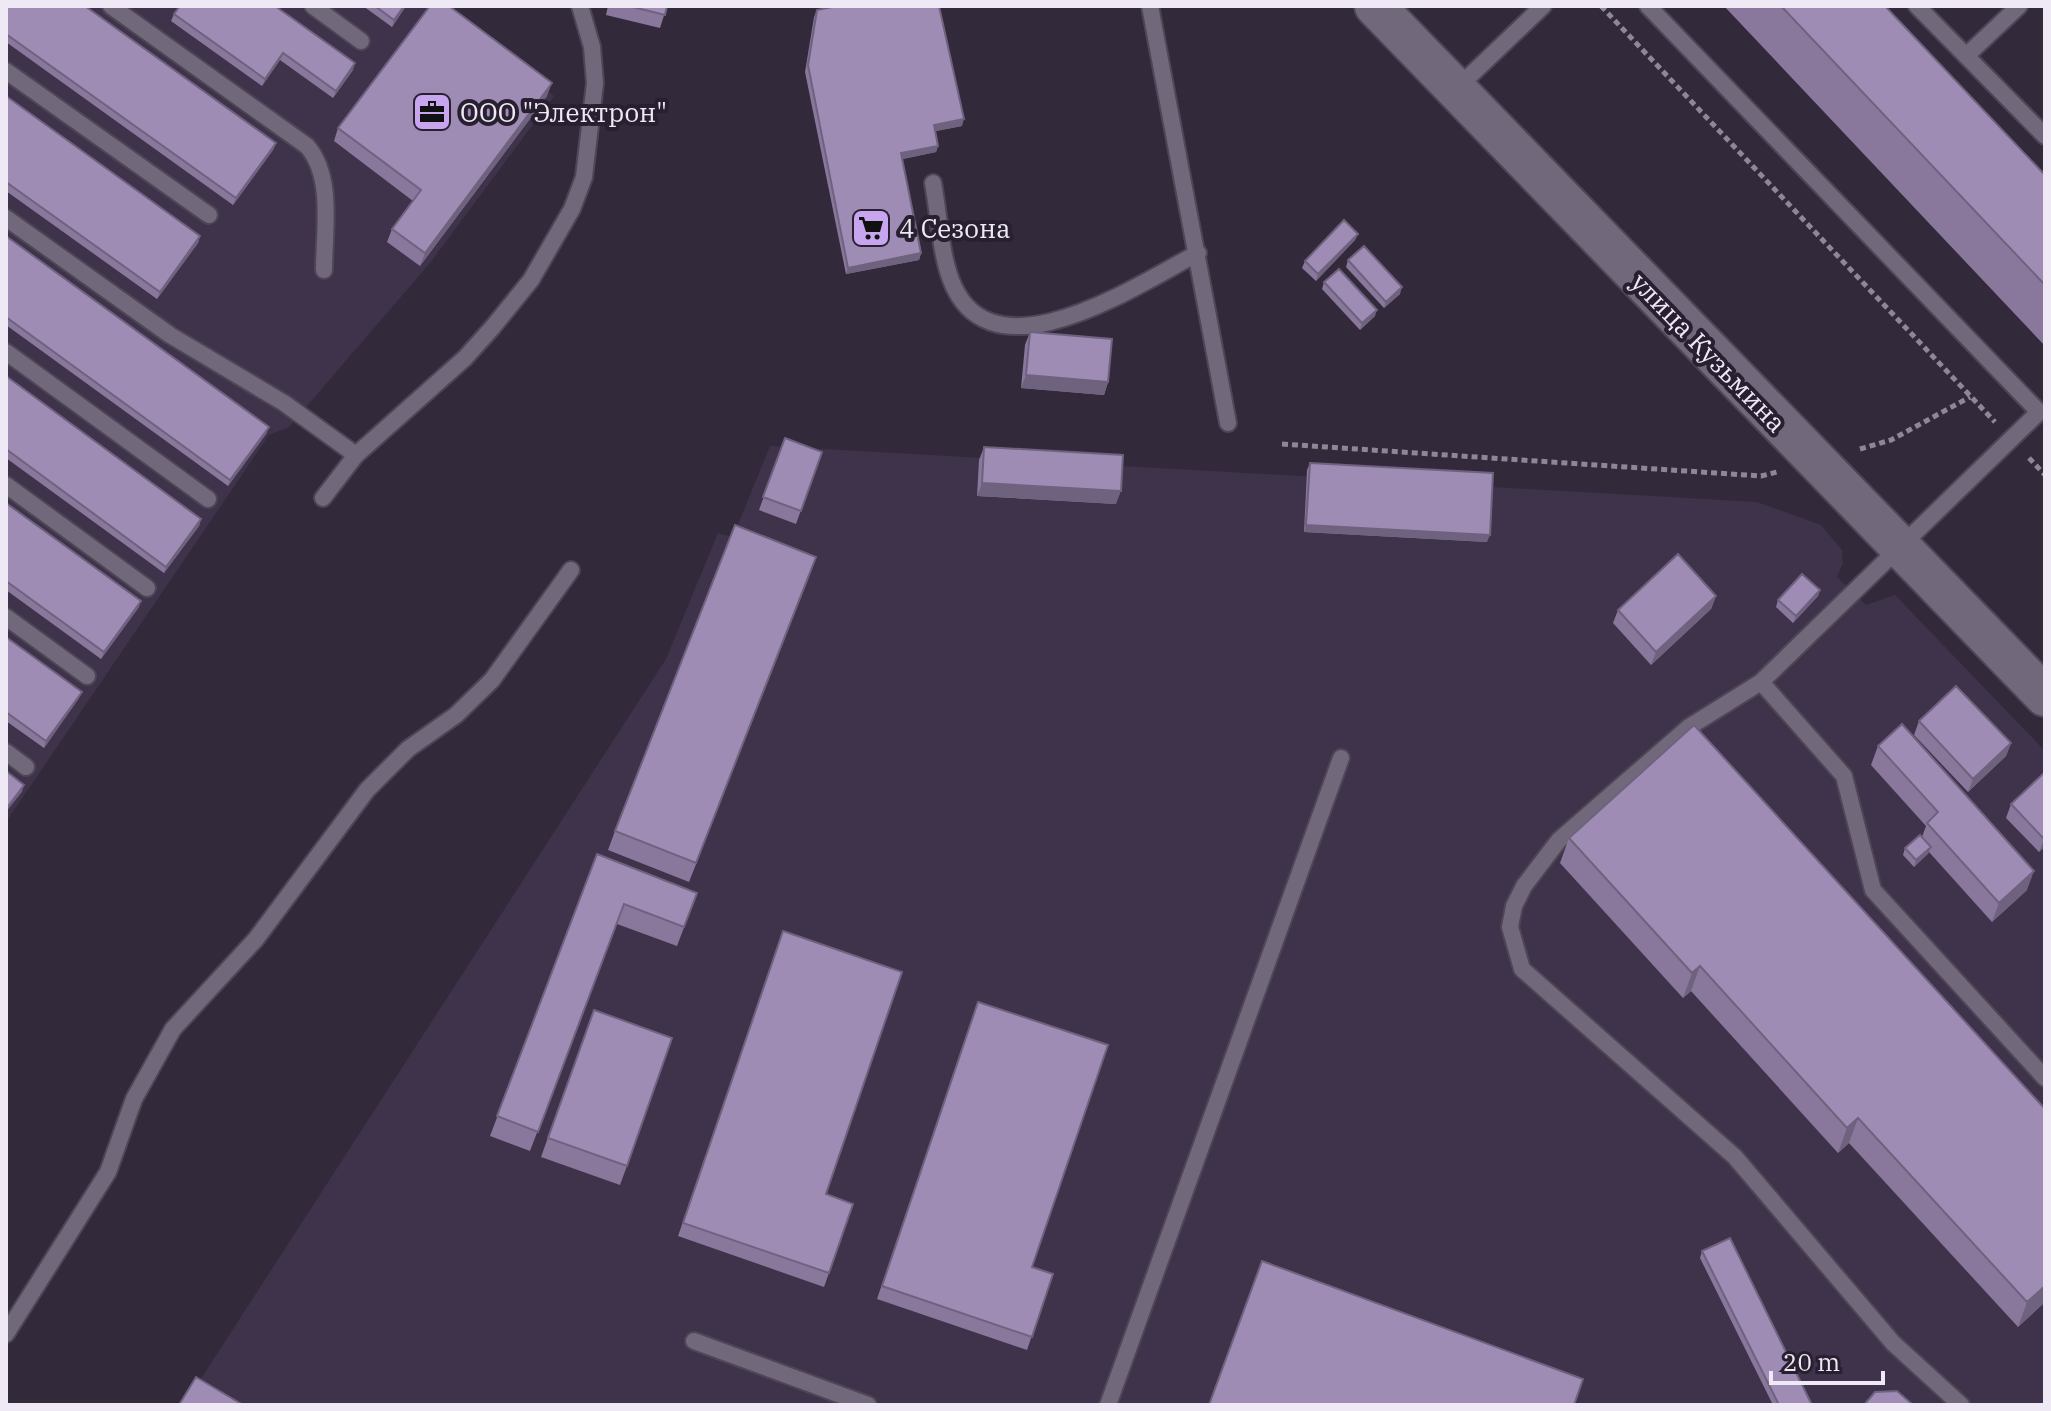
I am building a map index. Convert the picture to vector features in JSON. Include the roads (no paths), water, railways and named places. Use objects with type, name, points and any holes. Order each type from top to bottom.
[{"type":"street","name":"улица Кузьмина","points":[[1375,6],[2045,696]]},
{"type":"lane","points":[[111,6],[307,146],[317,158],[324,189],[324,270]]},
{"type":"lane","points":[[313,6],[361,41]]},
{"type":"lane","points":[[323,498],[356,455],[465,358],[492,328],[531,280],[572,209],[584,177],[595,83],[592,47],[580,6]]},
{"type":"lane","points":[[1150,6],[1228,423]]},
{"type":"lane","points":[[1455,90],[1543,6]]},
{"type":"lane","points":[[1648,6],[2042,409],[1761,682],[1689,727],[1559,840],[1514,906],[1510,927],[1514,952],[1522,969],[1735,1157],[1893,1343],[1961,1405]]},
{"type":"lane","points":[[1917,6],[2045,136]]},
{"type":"lane","points":[[1966,56],[2019,6]]},
{"type":"lane","points":[[6,71],[209,215]]},
{"type":"lane","points":[[933,183],[951,280],[963,303],[976,315],[994,324],[1041,324],[1069,318],[1198,253]]},
{"type":"lane","points":[[6,218],[170,335],[284,403],[356,455]]},
{"type":"lane","points":[[6,352],[208,499]]},
{"type":"lane","points":[[6,485],[147,588]]},
{"type":"lane","points":[[6,1334],[108,1172],[134,1099],[173,1029],[256,939],[367,790],[408,749],[456,715],[492,680],[571,570]]},
{"type":"lane","points":[[6,617],[87,676]]},
{"type":"lane","points":[[1761,682],[1844,776],[1873,890],[2045,1078]]},
{"type":"lane","points":[[6,752],[26,767]]},
{"type":"lane","points":[[1108,1405],[1341,758]]},
{"type":"lane","points":[[694,1341],[868,1405]]},
{"type":"place","name":"ООО \"Электрон\"","points":[[432,112]]},
{"type":"place","name":"4 Сезона","points":[[871,228]]}]
